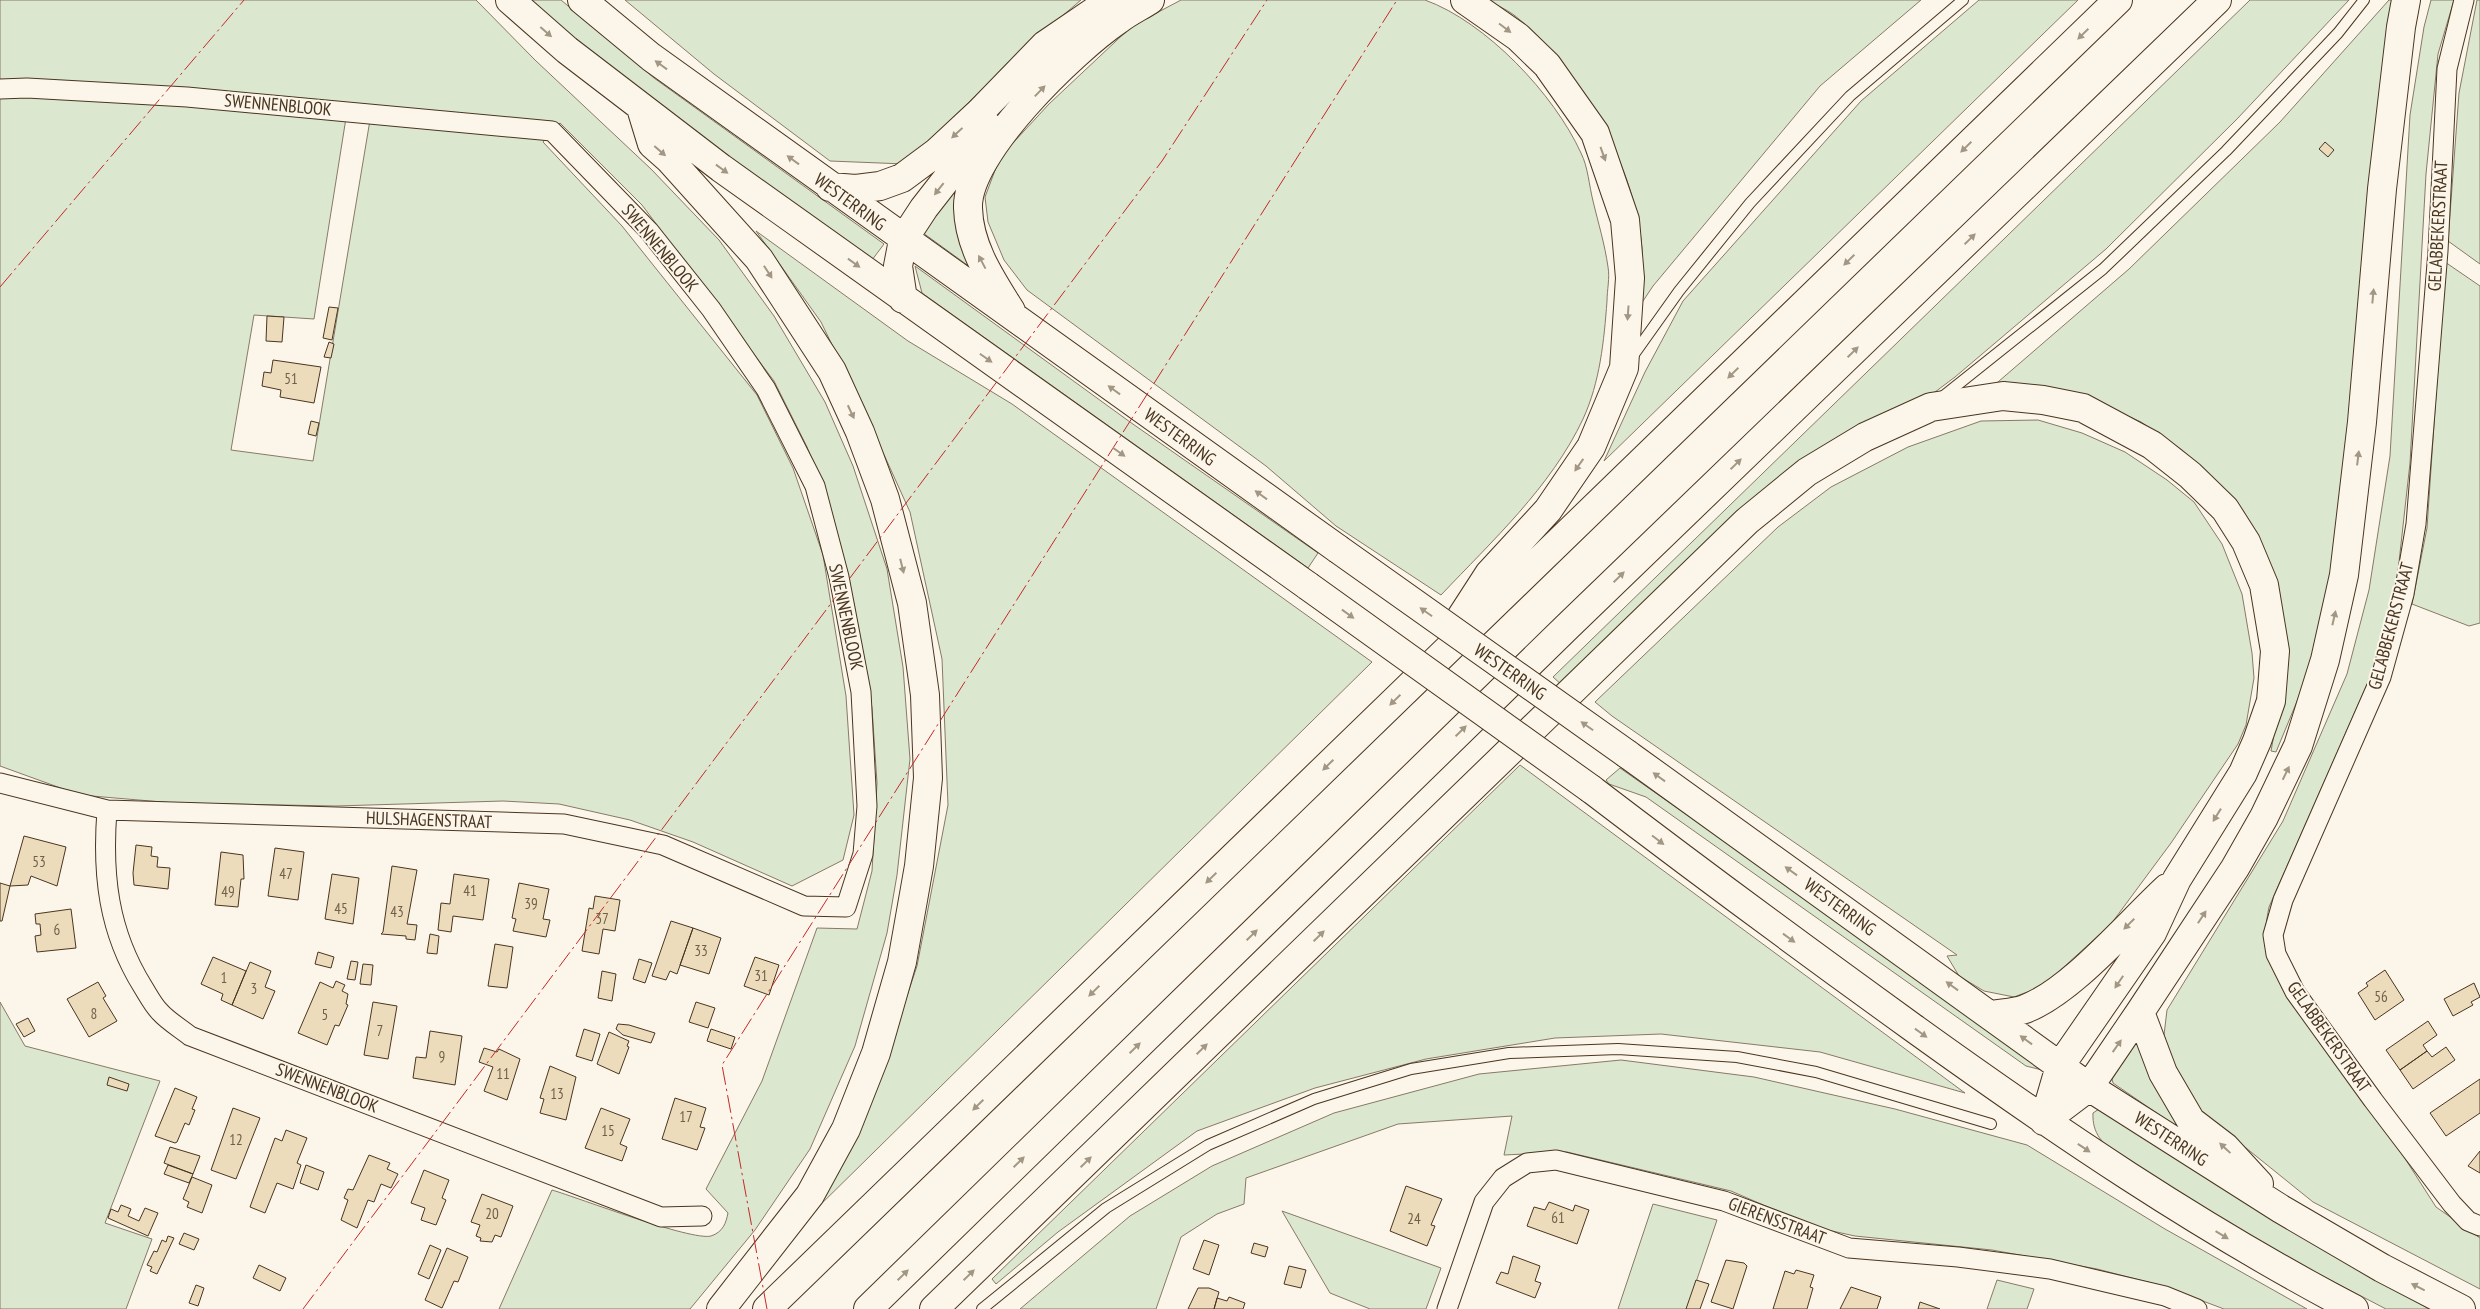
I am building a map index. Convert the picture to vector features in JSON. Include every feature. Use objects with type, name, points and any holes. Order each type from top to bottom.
[{"type":"highway","points":[[510,0],[567,50],[641,108],[903,299],[1591,789],[1750,910],[2044,1121],[2154,1195],[2284,1272],[2354,1309]]},
{"type":"highway","name":"WESTERRING","points":[[582,0],[651,58],[903,240],[1627,754],[1991,1014],[2060,1066],[2281,1209],[2382,1268],[2461,1309]]},
{"type":"highway","points":[[830,187],[856,189],[880,186],[902,178],[937,152],[959,132],[1045,45],[1070,30],[1111,0]]},
{"type":"highway","points":[[1015,319],[974,248],[968,208],[971,186],[987,155],[1017,115],[1077,53],[1117,20],[1150,0]]},
{"type":"highway","points":[[1427,669],[1490,574],[1548,510],[1591,447],[1624,368],[1630,278],[1625,220],[1595,133],[1547,65],[1518,37],[1465,0]]},
{"type":"highway","points":[[766,1309],[2118,0]]},
{"type":"highway","points":[[868,1309],[1568,626],[2217,0]]},
{"type":"highway","points":[[2044,1121],[2089,1086],[2140,1012],[2235,868],[2264,817],[2298,746],[2325,660],[2346,556],[2362,422],[2382,188],[2401,27],[2406,0]]},
{"type":"highway","points":[[903,299],[898,266],[903,240],[924,208],[1012,95],[1070,30]]},
{"type":"highway","points":[[641,108],[652,144],[669,159],[759,258],[832,371],[860,432],[885,499],[912,603],[925,695],[928,778],[919,866],[902,962],[876,1053],[846,1129],[810,1196],[721,1309]]},
{"type":"highway","points":[[934,1309],[1747,521],[1807,472],[1865,437],[1931,407],[2003,396],[2044,400],[2083,408],[2152,446],[2190,474],[2225,509],[2246,542],[2264,585],[2275,651],[2271,701],[2243,773],[2177,879],[2152,933],[2060,1066],[2044,1121]]},
{"type":"highway","points":[[1991,1014],[2024,1009],[2058,991],[2177,879]]},
{"type":"highway","points":[[2140,1012],[2163,1073],[2191,1121],[2225,1147],[2281,1209]]},
{"type":"street","name":"GELABBEKERSTRAAT","points":[[2464,0],[2447,69],[2438,251],[2416,524],[2404,594],[2382,677],[2283,900],[2273,935],[2276,954],[2301,1000],[2373,1100],[2446,1196],[2468,1220],[2480,1226]]},
{"type":"street","name":"SWENNENBLOOK","points":[[0,90],[27,88],[187,97],[552,131],[649,231],[711,309],[766,389],[815,486],[839,577],[861,692],[867,806],[862,854],[846,907]]},
{"type":"street","name":"HULSHAGENSTRAAT","points":[[0,783],[107,810],[564,824],[663,845],[804,906],[846,907]]},
{"type":"street","name":"SWENNENBLOOK","points":[[107,810],[104,851],[105,869],[109,905],[120,937],[136,974],[159,1012],[190,1036],[662,1217],[702,1216]]},
{"type":"street","name":"GIERENSSTRAAT","points":[[1447,1309],[1484,1202],[1503,1178],[1527,1163],[1556,1160],[1724,1200],[1849,1248],[1958,1257],[2050,1269],[2165,1296],[2197,1309]]},
{"type":"lane","points":[[1624,368],[1679,291],[1750,203],[1850,96],[1963,0]]},
{"type":"lane","points":[[1931,407],[2103,269],[2226,151],[2338,33],[2364,0]]},
{"type":"lane","points":[[982,1309],[1106,1208],[1208,1145],[1314,1099],[1411,1069],[1509,1053],[1618,1049],[1736,1057],[1816,1072],[1991,1124]]},
{"type":"green space","points":[[0,0],[476,0],[535,60],[651,169],[719,240],[774,316],[825,402],[853,466],[887,569],[903,667],[910,759],[897,875],[887,933],[855,1046],[810,1149],[755,1230],[690,1309],[499,1309],[552,1190],[659,1226],[700,1236],[711,1236],[723,1227],[728,1213],[706,1189],[762,1081],[817,928],[857,929],[872,871],[877,783],[872,708],[854,604],[830,506],[807,447],[774,381],[642,205],[560,123],[543,142],[622,226],[757,395],[793,468],[823,555],[846,696],[854,815],[843,860],[792,886],[693,842],[630,820],[559,804],[503,801],[336,806],[174,803],[80,795],[0,766]],"holes":[[[346,118],[370,120],[313,461],[231,450],[254,315],[314,319]]]},
{"type":"green space","points":[[530,0],[561,0],[654,78],[884,244],[872,260],[623,79]]},
{"type":"green space","points":[[625,0],[1081,0],[1028,45],[905,164],[830,161],[714,74]]},
{"type":"green space","points":[[1181,0],[1425,0],[1448,10],[1471,25],[1516,63],[1554,107],[1581,153],[1587,170],[1609,271],[1603,346],[1594,391],[1583,419],[1570,444],[1554,468],[1500,534],[1441,595],[1336,526],[1266,466],[1027,290],[1004,260],[988,222],[985,197],[1000,157],[1049,104],[1132,26]]},
{"type":"green space","points":[[1487,0],[1921,0],[1820,86],[1653,286],[1641,304],[1642,247],[1636,209],[1613,147],[1579,87],[1559,60],[1537,35],[1514,15]]},
{"type":"green space","points":[[1979,0],[2078,0],[1604,461],[1645,372],[1683,301],[1861,101]]},
{"type":"green space","points":[[2250,0],[2349,0],[2237,119],[2106,249],[1955,377],[1935,392],[1893,411],[1563,686],[1553,677]]},
{"type":"green space","points":[[2389,0],[2396,0],[2346,485],[2322,621],[2305,682],[2276,752],[2271,751],[2284,679],[2222,487],[2182,450],[2141,422],[2091,400],[1991,388],[2129,269],[2280,122]]},
{"type":"green space","points":[[2431,0],[2454,0],[2438,54],[2426,174],[2410,463],[2396,589],[2373,671],[2269,907],[2266,934],[2275,974],[2404,1157],[2436,1207],[2480,1238],[2480,1289],[2313,1202],[2194,1106],[2174,1069],[2164,1035],[2167,1010],[2283,821],[2347,674],[2369,590],[2390,456],[2410,115],[2424,27]]},
{"type":"green space","points":[[2477,0],[2480,0],[2480,264],[2448,241],[2459,93]]},
{"type":"green space","points":[[966,166],[970,267],[919,230]]},
{"type":"green space","points":[[756,231],[908,341],[1012,404],[1372,662],[811,1214],[872,1100],[917,966],[948,805],[942,659],[910,512],[821,322]]},
{"type":"green space","points":[[2445,262],[2480,286],[2480,623],[2469,626],[2412,604],[2427,528]]},
{"type":"green space","points":[[915,266],[1130,422],[1318,553],[1308,568],[922,293]]},
{"type":"green space","points":[[2038,420],[2082,433],[2125,452],[2167,480],[2194,502],[2222,544],[2242,594],[2252,653],[2254,678],[2246,725],[2238,744],[2171,843],[2111,924],[2043,986],[2014,997],[1984,991],[1959,976],[1947,956],[1957,955],[1612,716],[1595,702],[1778,527],[1831,487],[1908,447],[1981,421]]},
{"type":"green space","points":[[1520,765],[1965,1093],[1820,1052],[1661,1034],[1555,1038],[1426,1059],[1315,1088],[1197,1131],[1058,1232],[996,1284],[992,1279]]},
{"type":"green space","points":[[1620,768],[2047,1067],[2046,1071],[2026,1066],[1646,797],[1609,784],[1606,780]]},
{"type":"green space","points":[[0,1002],[25,1046],[160,1081],[105,1223],[152,1239],[126,1309],[0,1309]]},
{"type":"green space","points":[[2134,1044],[2139,1044],[2181,1124],[2177,1127],[2113,1083],[2112,1079]]},
{"type":"green space","points":[[1621,1060],[1754,1077],[1895,1109],[2027,1145],[2165,1229],[2307,1309],[2224,1309],[2163,1286],[2097,1269],[1992,1250],[1855,1236],[1814,1227],[1731,1191],[1567,1152],[1504,1155],[1512,1116],[1398,1124],[1246,1178],[1244,1204],[1217,1214],[1181,1237],[1156,1309],[1020,1309],[1130,1216],[1212,1166],[1334,1113],[1479,1074]]},
{"type":"green space","points":[[2099,1109],[2288,1227],[2429,1309],[2386,1309],[2242,1234],[2108,1147],[2094,1127],[2093,1113]]},
{"type":"green space","points":[[1653,1204],[1717,1220],[1687,1309],[1618,1309]]},
{"type":"green space","points":[[1282,1211],[1441,1268],[1426,1309],[1370,1309],[1330,1293]]},
{"type":"green space","points":[[1997,1280],[2034,1289],[2027,1309],[1987,1309]]},
{"type":"building","points":[[2325,142],[2334,150],[2328,157],[2319,149]]},
{"type":"building","points":[[329,307],[338,308],[332,340],[323,338]]},
{"type":"building","points":[[267,316],[284,317],[282,342],[266,341]]},
{"type":"building","points":[[329,342],[334,344],[331,358],[324,357]]},
{"type":"building","points":[[273,360],[321,367],[314,403],[280,397],[281,390],[262,386],[264,372],[271,373]]},
{"type":"building","points":[[311,421],[319,423],[316,436],[308,434]]},
{"type":"building","points":[[24,836],[66,847],[57,886],[31,876],[28,885],[10,886]]},
{"type":"building","points":[[136,845],[152,847],[151,856],[158,857],[157,867],[170,868],[168,889],[134,885],[133,873]]},
{"type":"building","points":[[275,848],[304,852],[298,900],[268,896]]},
{"type":"building","points":[[221,852],[243,855],[244,879],[241,879],[238,907],[215,905]]},
{"type":"building","points":[[392,866],[417,870],[407,924],[417,925],[415,940],[406,939],[406,936],[381,934],[383,932]]},
{"type":"building","points":[[332,874],[359,878],[353,924],[325,919]]},
{"type":"building","points":[[454,874],[489,879],[483,920],[453,916],[451,932],[438,930],[441,903],[450,904]]},
{"type":"building","points":[[0,883],[10,886],[2,921],[0,921]]},
{"type":"building","points":[[519,883],[549,889],[543,919],[550,920],[546,937],[513,931],[516,919],[512,918]]},
{"type":"building","points":[[595,896],[620,900],[615,931],[603,929],[599,954],[582,951],[589,908],[593,909]]},
{"type":"building","points":[[71,909],[76,948],[37,952],[35,936],[41,935],[40,924],[36,924],[35,914]]},
{"type":"building","points":[[671,921],[693,928],[677,974],[670,971],[666,980],[652,976]]},
{"type":"building","points":[[693,928],[721,938],[709,974],[680,965]]},
{"type":"building","points":[[430,934],[439,936],[437,954],[427,953]]},
{"type":"building","points":[[495,944],[513,947],[507,988],[488,986]]},
{"type":"building","points":[[318,952],[334,957],[331,968],[315,964]]},
{"type":"building","points":[[213,957],[246,971],[232,1005],[221,1000],[223,994],[201,984]]},
{"type":"building","points":[[755,957],[779,965],[769,995],[744,986]]},
{"type":"building","points":[[639,959],[652,963],[645,983],[633,979]]},
{"type":"building","points":[[351,961],[358,962],[355,980],[347,979]]},
{"type":"building","points":[[250,962],[271,971],[265,987],[275,991],[263,1019],[232,1005]]},
{"type":"building","points":[[363,964],[373,965],[371,985],[360,984]]},
{"type":"building","points":[[2385,970],[2404,1000],[2375,1020],[2358,993],[2368,986],[2366,983]]},
{"type":"building","points":[[602,971],[616,974],[612,1001],[598,998]]},
{"type":"building","points":[[336,981],[345,985],[342,991],[348,994],[346,1004],[348,1005],[339,1026],[335,1025],[327,1045],[298,1033],[320,982],[333,988]]},
{"type":"building","points":[[98,982],[106,996],[103,998],[117,1021],[89,1037],[67,999]]},
{"type":"building","points":[[2474,983],[2480,997],[2471,1002],[2473,1005],[2453,1016],[2444,999]]},
{"type":"building","points":[[373,1002],[397,1006],[388,1059],[364,1055]]},
{"type":"building","points":[[696,1002],[715,1008],[708,1028],[689,1022]]},
{"type":"building","points":[[28,1018],[35,1031],[24,1037],[16,1024]]},
{"type":"building","points":[[2428,1021],[2437,1035],[2423,1045],[2427,1051],[2400,1070],[2386,1050]]},
{"type":"building","points":[[618,1024],[629,1025],[655,1033],[651,1043],[623,1035],[616,1029]]},
{"type":"building","points":[[584,1029],[600,1034],[592,1061],[576,1056]]},
{"type":"building","points":[[711,1029],[735,1037],[731,1049],[707,1041]]},
{"type":"building","points":[[430,1031],[462,1036],[455,1085],[413,1078],[416,1057],[426,1058]]},
{"type":"building","points":[[609,1032],[629,1041],[627,1046],[629,1047],[619,1074],[597,1064]]},
{"type":"building","points":[[2446,1047],[2455,1060],[2413,1089],[2400,1070],[2427,1051],[2432,1057]]},
{"type":"building","points":[[484,1048],[497,1052],[499,1049],[520,1059],[507,1100],[484,1091],[493,1067],[479,1062]]},
{"type":"building","points":[[550,1066],[576,1077],[566,1120],[540,1113],[544,1099],[540,1098]]},
{"type":"building","points":[[109,1077],[129,1084],[127,1091],[107,1085]]},
{"type":"building","points":[[2480,1079],[2480,1113],[2446,1136],[2430,1113]]},
{"type":"building","points":[[175,1088],[197,1097],[192,1109],[195,1110],[189,1125],[185,1123],[175,1143],[155,1136]]},
{"type":"building","points":[[675,1098],[706,1108],[700,1127],[705,1128],[697,1150],[662,1139]]},
{"type":"building","points":[[233,1108],[260,1118],[236,1179],[211,1170]]},
{"type":"building","points":[[601,1108],[630,1119],[620,1144],[627,1147],[622,1161],[585,1148]]},
{"type":"building","points":[[286,1130],[307,1138],[297,1163],[301,1165],[293,1189],[277,1183],[265,1213],[250,1207],[275,1138],[282,1141]]},
{"type":"building","points":[[170,1147],[200,1156],[193,1174],[164,1163]]},
{"type":"building","points":[[2480,1151],[2480,1173],[2468,1166]]},
{"type":"building","points":[[369,1155],[390,1163],[387,1169],[398,1174],[391,1188],[381,1184],[374,1202],[368,1200],[357,1228],[341,1220],[348,1200],[344,1198],[348,1189],[353,1190]]},
{"type":"building","points":[[168,1165],[193,1174],[189,1183],[164,1174]]},
{"type":"building","points":[[306,1165],[324,1172],[318,1190],[300,1183]]},
{"type":"building","points":[[424,1170],[449,1180],[442,1198],[446,1200],[436,1225],[421,1220],[425,1208],[411,1203]]},
{"type":"building","points":[[192,1177],[212,1185],[202,1213],[187,1207],[189,1202],[183,1199]]},
{"type":"building","points":[[1406,1186],[1442,1199],[1431,1225],[1435,1226],[1427,1246],[1390,1231]]},
{"type":"building","points":[[482,1194],[513,1206],[501,1237],[495,1235],[492,1242],[480,1241],[481,1238],[476,1236],[480,1225],[471,1222]]},
{"type":"building","points":[[1549,1202],[1573,1211],[1575,1205],[1589,1210],[1577,1244],[1527,1226],[1534,1207],[1545,1210]]},
{"type":"building","points":[[121,1205],[131,1209],[128,1216],[139,1221],[145,1208],[158,1213],[148,1236],[108,1218],[111,1209],[118,1212]]},
{"type":"building","points":[[184,1233],[199,1239],[194,1250],[179,1244]]},
{"type":"building","points":[[168,1236],[174,1238],[157,1274],[150,1271],[152,1267],[147,1265],[154,1251],[157,1252],[162,1240],[166,1242]]},
{"type":"building","points":[[1204,1240],[1219,1245],[1209,1275],[1193,1269]]},
{"type":"building","points":[[1254,1243],[1268,1247],[1265,1257],[1251,1253]]},
{"type":"building","points":[[430,1245],[441,1250],[429,1279],[418,1274]]},
{"type":"building","points":[[447,1248],[468,1257],[458,1282],[454,1281],[442,1308],[425,1300]]},
{"type":"building","points":[[1513,1256],[1540,1266],[1535,1281],[1541,1283],[1535,1298],[1496,1283],[1501,1272],[1508,1274]]},
{"type":"building","points":[[1726,1260],[1744,1263],[1747,1266],[1733,1309],[1711,1302]]},
{"type":"building","points":[[259,1265],[286,1278],[280,1291],[253,1278]]},
{"type":"building","points":[[1289,1266],[1306,1270],[1301,1288],[1284,1284]]},
{"type":"building","points":[[1796,1270],[1814,1275],[1810,1287],[1813,1288],[1807,1309],[1773,1309],[1785,1271],[1794,1274]]},
{"type":"building","points":[[1696,1280],[1709,1284],[1700,1309],[1686,1309]]},
{"type":"building","points":[[196,1285],[204,1288],[198,1306],[189,1303]]},
{"type":"building","points":[[1851,1287],[1881,1297],[1877,1309],[1840,1309]]},
{"type":"building","points":[[1198,1288],[1209,1288],[1219,1292],[1214,1309],[1188,1309]]},
{"type":"building","points":[[1229,1297],[1245,1303],[1243,1309],[1214,1309],[1217,1298],[1227,1301]]},
{"type":"building","points":[[1920,1302],[1940,1309],[1918,1309]]},
{"type":"power","points":[[0,287],[244,0]]},
{"type":"power","points":[[303,1309],[1162,161],[1267,0]]},
{"type":"power","points":[[767,1309],[722,1065],[1397,0]]}]
